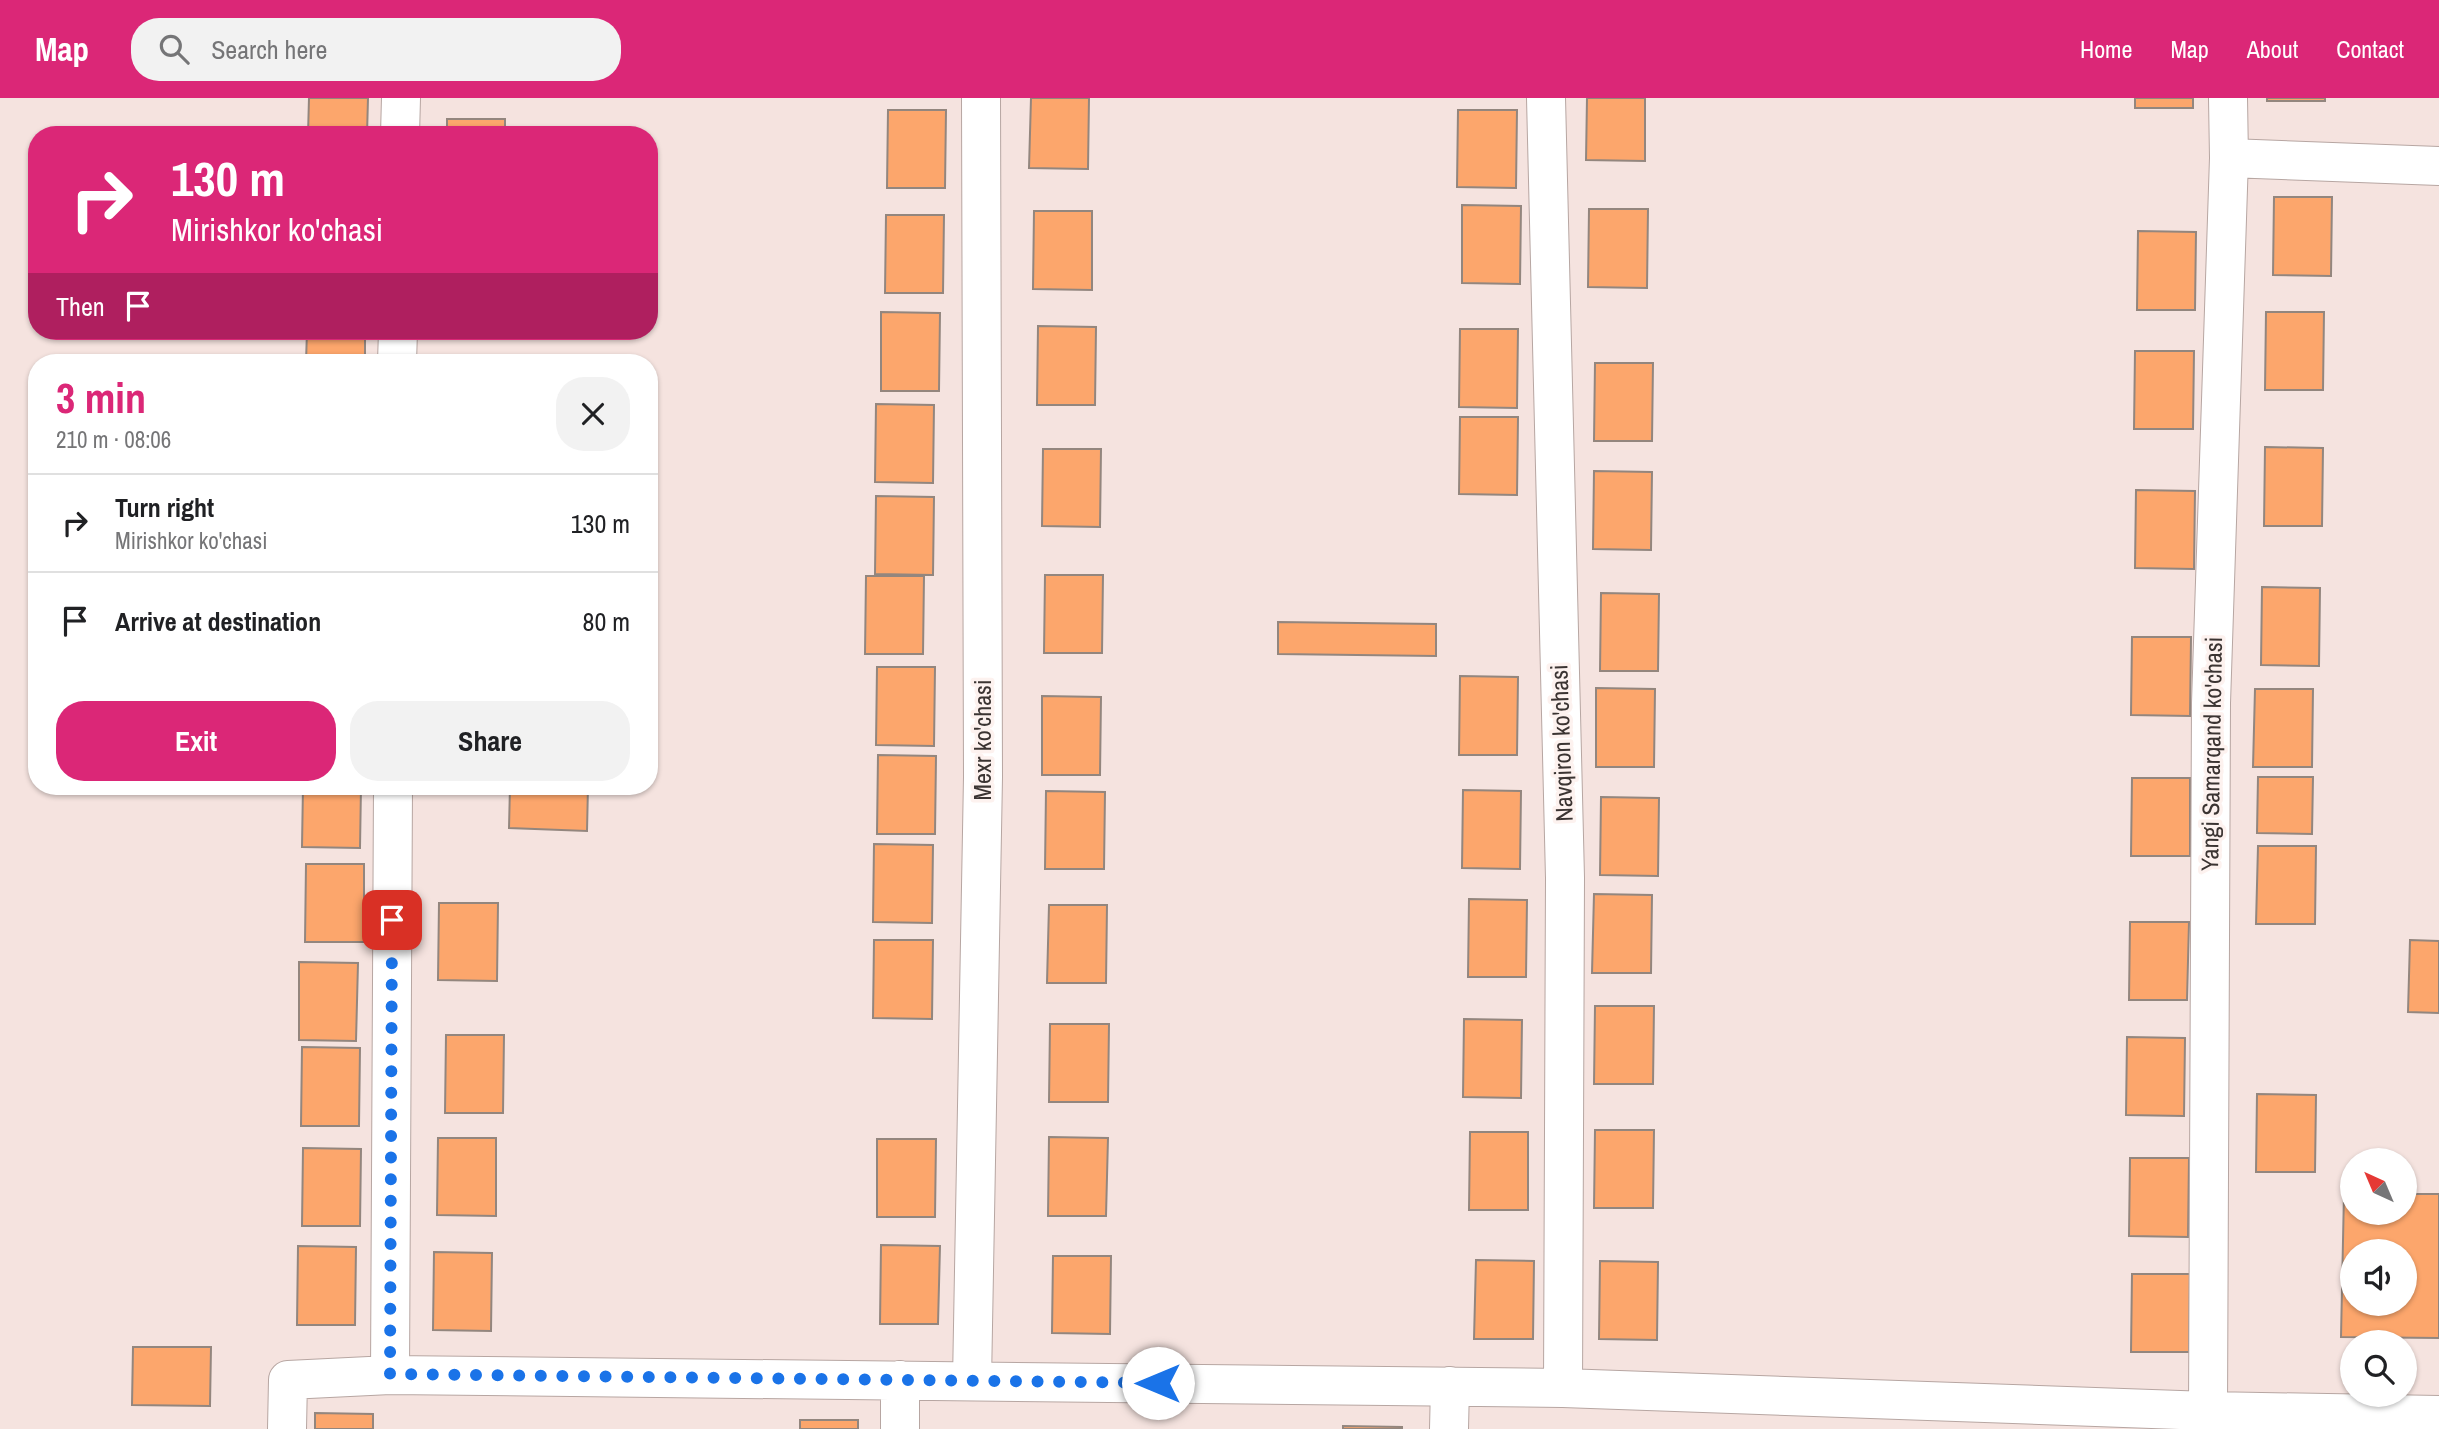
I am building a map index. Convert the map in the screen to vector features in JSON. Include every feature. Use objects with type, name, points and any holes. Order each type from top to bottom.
[{"type":"street","points":[[400,126],[401,98]]},
{"type":"street","name":"Mexr ko'chasi","points":[[972,1381],[983,777],[981,98]]},
{"type":"street","name":"Navqiron ko'chasi","points":[[1546,98],[1565,878],[1563,1388]]},
{"type":"street","name":"Yangi Samarqand ko'chasi","points":[[2208,1411],[2211,703],[2229,158],[2228,98]]},
{"type":"street","points":[[2229,158],[2439,166]]},
{"type":"street","points":[[390,1374],[393,795]]},
{"type":"street","points":[[287,1429],[288,1380],[390,1374],[1563,1388],[1982,1416],[2208,1411],[2439,1415]]},
{"type":"street","points":[[900,1380],[900,1429]]},
{"type":"street","points":[[1449,1429],[1450,1386]]},
{"type":"building","points":[[309,98],[368,98],[367,126],[308,126]]},
{"type":"building","points":[[1031,98],[1089,98],[1088,169],[1029,168]]},
{"type":"building","points":[[1587,98],[1645,98],[1645,161],[1586,160]]},
{"type":"building","points":[[2135,98],[2193,98],[2193,108],[2135,108]]},
{"type":"building","points":[[2267,98],[2325,98],[2325,101],[2267,101]]},
{"type":"building","points":[[888,110],[946,110],[945,188],[887,188]]},
{"type":"building","points":[[1458,110],[1517,110],[1516,188],[1457,187]]},
{"type":"building","points":[[447,119],[505,119],[505,126],[447,126]]},
{"type":"building","points":[[2274,197],[2332,197],[2331,276],[2273,275]]},
{"type":"building","points":[[1462,205],[1521,206],[1520,284],[1462,283]]},
{"type":"building","points":[[1589,209],[1648,209],[1647,288],[1588,287]]},
{"type":"building","points":[[1034,211],[1092,211],[1092,290],[1033,289]]},
{"type":"building","points":[[886,215],[944,215],[943,293],[885,293]]},
{"type":"building","points":[[2138,231],[2196,232],[2195,310],[2137,310]]},
{"type":"building","points":[[881,312],[940,313],[939,391],[881,391]]},
{"type":"building","points":[[2266,312],[2324,312],[2323,390],[2265,390]]},
{"type":"building","points":[[1038,326],[1096,327],[1095,405],[1037,405]]},
{"type":"building","points":[[1460,329],[1518,329],[1517,408],[1459,407]]},
{"type":"building","points":[[307,340],[365,340],[365,354],[306,354]]},
{"type":"building","points":[[2135,351],[2194,351],[2193,429],[2134,429]]},
{"type":"building","points":[[1595,363],[1653,363],[1652,441],[1594,441]]},
{"type":"building","points":[[876,404],[934,405],[933,483],[875,482]]},
{"type":"building","points":[[1460,417],[1518,417],[1517,495],[1459,494]]},
{"type":"building","points":[[2265,447],[2323,448],[2322,526],[2264,526]]},
{"type":"building","points":[[1043,449],[1101,449],[1100,527],[1042,526]]},
{"type":"building","points":[[1594,471],[1652,472],[1651,550],[1593,549]]},
{"type":"building","points":[[2136,490],[2195,491],[2194,569],[2135,568]]},
{"type":"building","points":[[876,496],[934,497],[933,575],[875,574]]},
{"type":"building","points":[[1045,575],[1103,575],[1102,653],[1044,653]]},
{"type":"building","points":[[866,576],[924,576],[923,654],[865,654]]},
{"type":"building","points":[[2262,587],[2320,588],[2319,666],[2261,665]]},
{"type":"building","points":[[1601,593],[1659,594],[1658,671],[1600,671]]},
{"type":"building","points":[[1278,622],[1436,624],[1436,656],[1278,654]]},
{"type":"building","points":[[2132,637],[2191,637],[2190,716],[2131,715]]},
{"type":"building","points":[[877,667],[935,667],[934,746],[876,745]]},
{"type":"building","points":[[1460,676],[1518,677],[1517,755],[1459,755]]},
{"type":"building","points":[[1596,688],[1655,689],[1654,767],[1596,767]]},
{"type":"building","points":[[2255,689],[2313,689],[2312,767],[2253,767]]},
{"type":"building","points":[[1042,696],[1101,697],[1100,775],[1042,775]]},
{"type":"building","points":[[878,755],[936,756],[935,834],[877,834]]},
{"type":"building","points":[[2258,777],[2313,777],[2312,834],[2257,833]]},
{"type":"building","points":[[2132,778],[2190,778],[2190,856],[2131,856]]},
{"type":"building","points":[[1463,790],[1521,791],[1520,869],[1462,868]]},
{"type":"building","points":[[1046,791],[1105,792],[1104,869],[1045,869]]},
{"type":"building","points":[[303,795],[361,795],[360,848],[302,847]]},
{"type":"building","points":[[510,795],[588,795],[587,831],[509,828]]},
{"type":"building","points":[[1601,797],[1659,798],[1658,876],[1600,875]]},
{"type":"building","points":[[874,844],[933,845],[932,923],[873,922]]},
{"type":"building","points":[[2258,846],[2316,846],[2315,924],[2256,924]]},
{"type":"building","points":[[306,864],[364,864],[364,942],[305,942]]},
{"type":"building","points":[[1594,894],[1652,895],[1651,973],[1592,973]]},
{"type":"building","points":[[1469,899],[1527,900],[1526,977],[1468,977]]},
{"type":"building","points":[[439,903],[498,903],[497,981],[438,980]]},
{"type":"building","points":[[1049,905],[1107,905],[1106,983],[1047,983]]},
{"type":"building","points":[[2130,922],[2189,922],[2187,1000],[2129,1000]]},
{"type":"building","points":[[874,940],[933,940],[932,1019],[873,1018]]},
{"type":"building","points":[[2410,940],[2439,941],[2439,1013],[2408,1012]]},
{"type":"building","points":[[299,962],[358,963],[356,1041],[299,1040]]},
{"type":"building","points":[[1595,1006],[1654,1006],[1653,1084],[1594,1084]]},
{"type":"building","points":[[1464,1019],[1522,1020],[1521,1098],[1463,1097]]},
{"type":"building","points":[[1050,1024],[1109,1024],[1108,1102],[1049,1102]]},
{"type":"building","points":[[446,1035],[504,1035],[503,1113],[445,1113]]},
{"type":"building","points":[[2127,1037],[2185,1038],[2184,1116],[2126,1115]]},
{"type":"building","points":[[302,1047],[360,1048],[359,1126],[301,1126]]},
{"type":"building","points":[[2257,1094],[2316,1095],[2315,1172],[2256,1172]]},
{"type":"building","points":[[1595,1130],[1654,1130],[1653,1208],[1594,1208]]},
{"type":"building","points":[[1470,1132],[1528,1132],[1528,1210],[1469,1210]]},
{"type":"building","points":[[1049,1137],[1108,1138],[1106,1216],[1048,1216]]},
{"type":"building","points":[[438,1138],[496,1138],[496,1216],[437,1215]]},
{"type":"building","points":[[877,1139],[936,1139],[935,1217],[877,1217]]},
{"type":"building","points":[[303,1148],[361,1149],[360,1226],[302,1226]]},
{"type":"building","points":[[2130,1158],[2189,1158],[2188,1237],[2129,1236]]},
{"type":"building","points":[[2417,1194],[2439,1194],[2439,1338],[2417,1338],[2417,1330],[2341,1330],[2341,1316],[2417,1316],[2417,1239],[2343,1239],[2343,1225],[2417,1225]]},
{"type":"building","points":[[881,1245],[940,1246],[938,1324],[880,1324]]},
{"type":"building","points":[[298,1246],[356,1247],[355,1325],[297,1325]]},
{"type":"building","points":[[434,1252],[492,1253],[491,1331],[433,1330]]},
{"type":"building","points":[[1053,1256],[1111,1256],[1110,1334],[1052,1333]]},
{"type":"building","points":[[1476,1260],[1534,1261],[1533,1339],[1474,1339]]},
{"type":"building","points":[[1600,1261],[1658,1262],[1657,1340],[1599,1339]]},
{"type":"building","points":[[2132,1274],[2190,1274],[2189,1352],[2131,1352]]},
{"type":"building","points":[[133,1347],[211,1347],[210,1406],[132,1405]]},
{"type":"building","points":[[315,1413],[373,1414],[373,1429],[315,1429]]},
{"type":"building","points":[[800,1420],[858,1420],[858,1429],[800,1429]]},
{"type":"building","points":[[1343,1426],[1402,1427],[1402,1429],[1343,1429]]},
{"type":"route","points":[[392,920],[390,1374],[1158,1383]]}]
